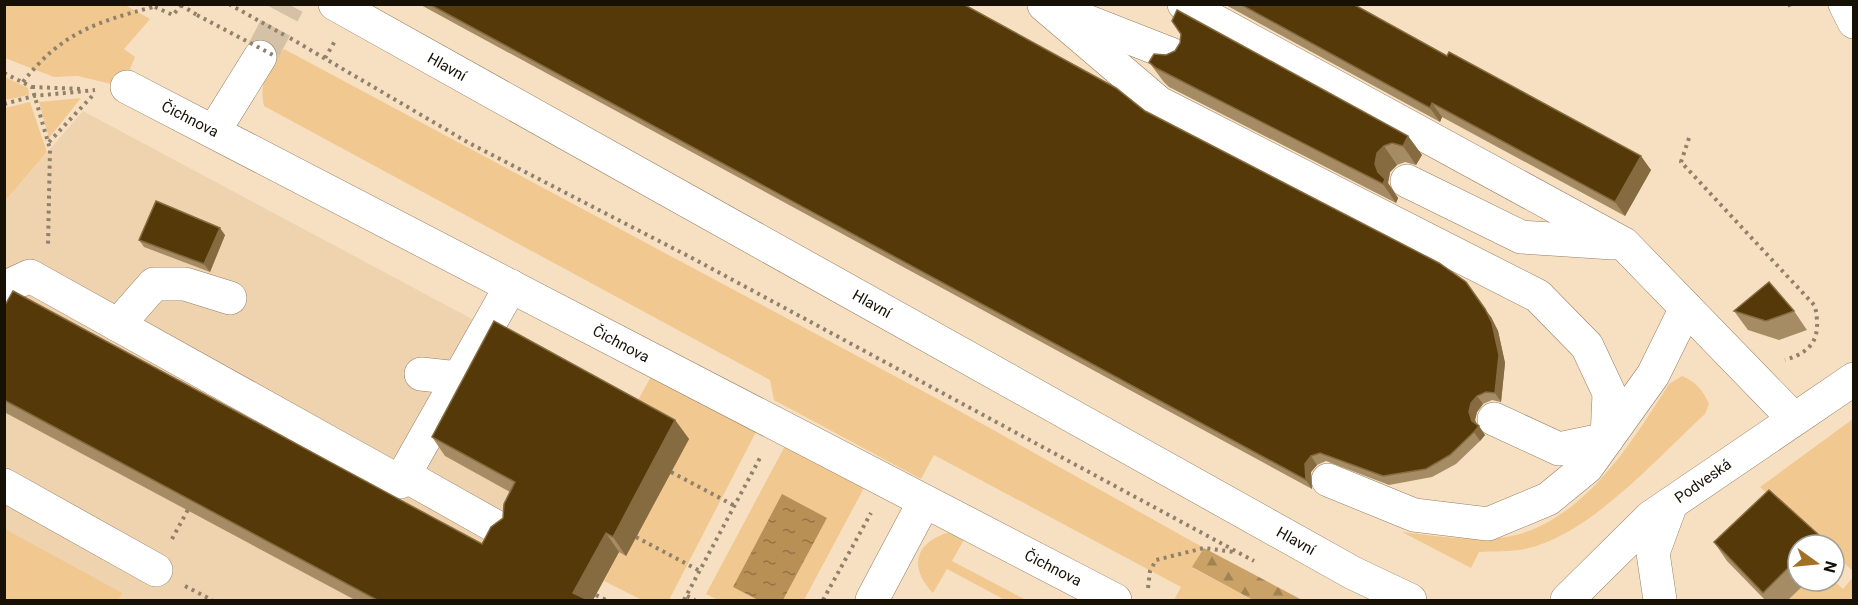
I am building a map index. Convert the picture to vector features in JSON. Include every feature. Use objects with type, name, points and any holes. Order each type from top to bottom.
[{"type":"street","name":"Hlavní","points":[[335,4],[1343,568],[1410,600]]},
{"type":"street","points":[[1044,5],[1050,4]]},
{"type":"street","points":[[1184,4],[1624,244],[1794,419]]},
{"type":"street","points":[[1845,4],[1854,22]]},
{"type":"street","points":[[1044,5],[1176,56]]},
{"type":"street","points":[[1044,5],[1159,103],[1538,296],[1587,346],[1609,393],[1606,439]]},
{"type":"street","points":[[214,131],[266,56]]},
{"type":"street","name":"Čichnova","points":[[113,88],[214,131],[887,484],[1116,600]]},
{"type":"street","points":[[1407,181],[1521,237]]},
{"type":"street","points":[[1420,234],[1521,237],[1624,244]]},
{"type":"street","points":[[118,325],[154,284],[180,272],[230,298]]},
{"type":"street","points":[[4,288],[30,276],[400,482],[511,286]]},
{"type":"street","points":[[1328,480],[1414,515],[1488,524],[1548,499],[1587,467],[1653,375],[1686,308]]},
{"type":"street","points":[[421,374],[458,378]]},
{"type":"street","name":"Podveská","points":[[1567,600],[1651,517],[1854,379]]},
{"type":"street","points":[[1494,420],[1559,449],[1606,439]]},
{"type":"street","points":[[404,475],[500,529]]},
{"type":"street","points":[[4,485],[156,570]]},
{"type":"street","points":[[872,600],[924,502]]},
{"type":"street","points":[[1660,600],[1653,553],[1671,504]]},
{"type":"path","points":[[148,4],[173,15],[182,5],[266,56]]},
{"type":"path","points":[[229,4],[286,36]]},
{"type":"path","points":[[23,82],[34,68],[67,39],[85,28],[110,18],[153,7]]},
{"type":"path","points":[[293,40],[414,108],[469,143],[692,258],[1259,564]]},
{"type":"path","points":[[4,73],[32,87],[113,88]]},
{"type":"path","points":[[32,87],[48,143],[47,285]]},
{"type":"path","points":[[4,104],[34,96],[113,88]]},
{"type":"path","points":[[48,143],[85,101],[113,88]]},
{"type":"path","points":[[1689,138],[1680,162],[1815,306],[1819,324],[1807,352],[1778,361]]},
{"type":"path","points":[[695,600],[685,598],[766,447]]},
{"type":"path","points":[[671,472],[735,506]]},
{"type":"path","points":[[823,600],[887,484]]},
{"type":"path","points":[[156,570],[192,503]]},
{"type":"path","points":[[636,537],[700,571]]},
{"type":"path","points":[[1147,591],[1150,571],[1156,560],[1204,548],[1239,553]]},
{"type":"path","points":[[596,596],[606,600]]},
{"type":"shaded area","points":[[4,5],[125,5],[150,19],[124,49],[135,57],[125,81],[115,85],[78,76],[54,77],[5,58]]},
{"type":"shaded area","points":[[284,49],[945,403],[1204,548],[1193,568],[1253,600],[1174,600],[1181,587],[934,455],[921,479],[774,400],[770,380],[264,106],[263,90],[266,75]]},
{"type":"shaded area","points":[[5,77],[28,88],[29,95],[5,100]]},
{"type":"shaded area","points":[[81,98],[49,138],[39,102]]},
{"type":"shaded area","points":[[30,102],[47,152],[5,201],[5,108]]},
{"type":"shaded area","points":[[83,111],[487,327],[689,439],[626,556],[619,552],[593,600],[5,600],[5,201]]},
{"type":"shaded area","points":[[652,375],[757,430],[669,600],[642,600],[604,581],[619,552],[626,555],[689,439],[633,409]]},
{"type":"shaded area","points":[[1682,376],[1695,384],[1704,395],[1709,404],[1705,414],[1644,473],[1598,512],[1574,528],[1549,541],[1525,549],[1479,552],[1471,568],[1402,532],[1459,538],[1502,538],[1541,525],[1565,512],[1605,474],[1623,452],[1669,384]]},
{"type":"shaded area","points":[[1853,419],[1853,571],[1846,565],[1846,533],[1811,533],[1760,487]]},
{"type":"shaded area","points":[[785,446],[864,488],[804,600],[783,600],[827,518],[734,587],[758,600],[718,600],[706,594]]},
{"type":"shaded area","points":[[5,529],[122,593],[118,600],[5,600]]},
{"type":"shaded area","points":[[950,532],[966,536],[952,561],[1026,600],[1005,600],[947,569],[933,593],[920,574],[919,556],[929,542]]},
{"type":"shaded area","points":[[1853,577],[1853,600],[1788,600],[1795,593],[1846,593],[1846,585]]},
{"type":"green space","points":[[1204,548],[1302,600],[1253,600],[1192,567]]},
{"type":"water","points":[[782,494],[827,518],[783,600],[758,600],[733,587]]},
{"type":"building","points":[[429,4],[963,4],[1116,88],[1145,111],[1439,263],[1466,282],[1492,323],[1499,355],[1495,393],[1486,392],[1477,396],[1471,403],[1469,412],[1472,421],[1479,426],[1450,455],[1426,469],[1383,476],[1320,453],[1311,456],[1305,464],[1306,480]]},
{"type":"building","points":[[1240,4],[1353,4],[1447,56],[1449,52],[1641,156],[1615,202],[1432,103],[1430,108]]},
{"type":"building","points":[[1177,10],[1408,136],[1403,146],[1392,143],[1384,146],[1377,153],[1375,164],[1378,172],[1385,179],[1383,184],[1156,68],[1149,62],[1154,54],[1166,55],[1175,51],[1180,43],[1181,34],[1172,21]]},
{"type":"building","points":[[156,201],[220,228],[204,264],[139,240]]},
{"type":"building","points":[[1769,282],[1794,311],[1766,321],[1734,311]]},
{"type":"building","points":[[13,291],[482,544],[491,527],[503,518],[504,504],[515,482],[432,437],[494,321],[675,420],[613,537],[606,533],[573,593],[588,600],[377,600],[4,400],[4,307]]},
{"type":"building","points":[[1769,490],[1817,533],[1786,533],[1786,570],[1763,593],[1714,542]]},
{"type":"tunnel","points":[[260,57],[288,4]]}]
